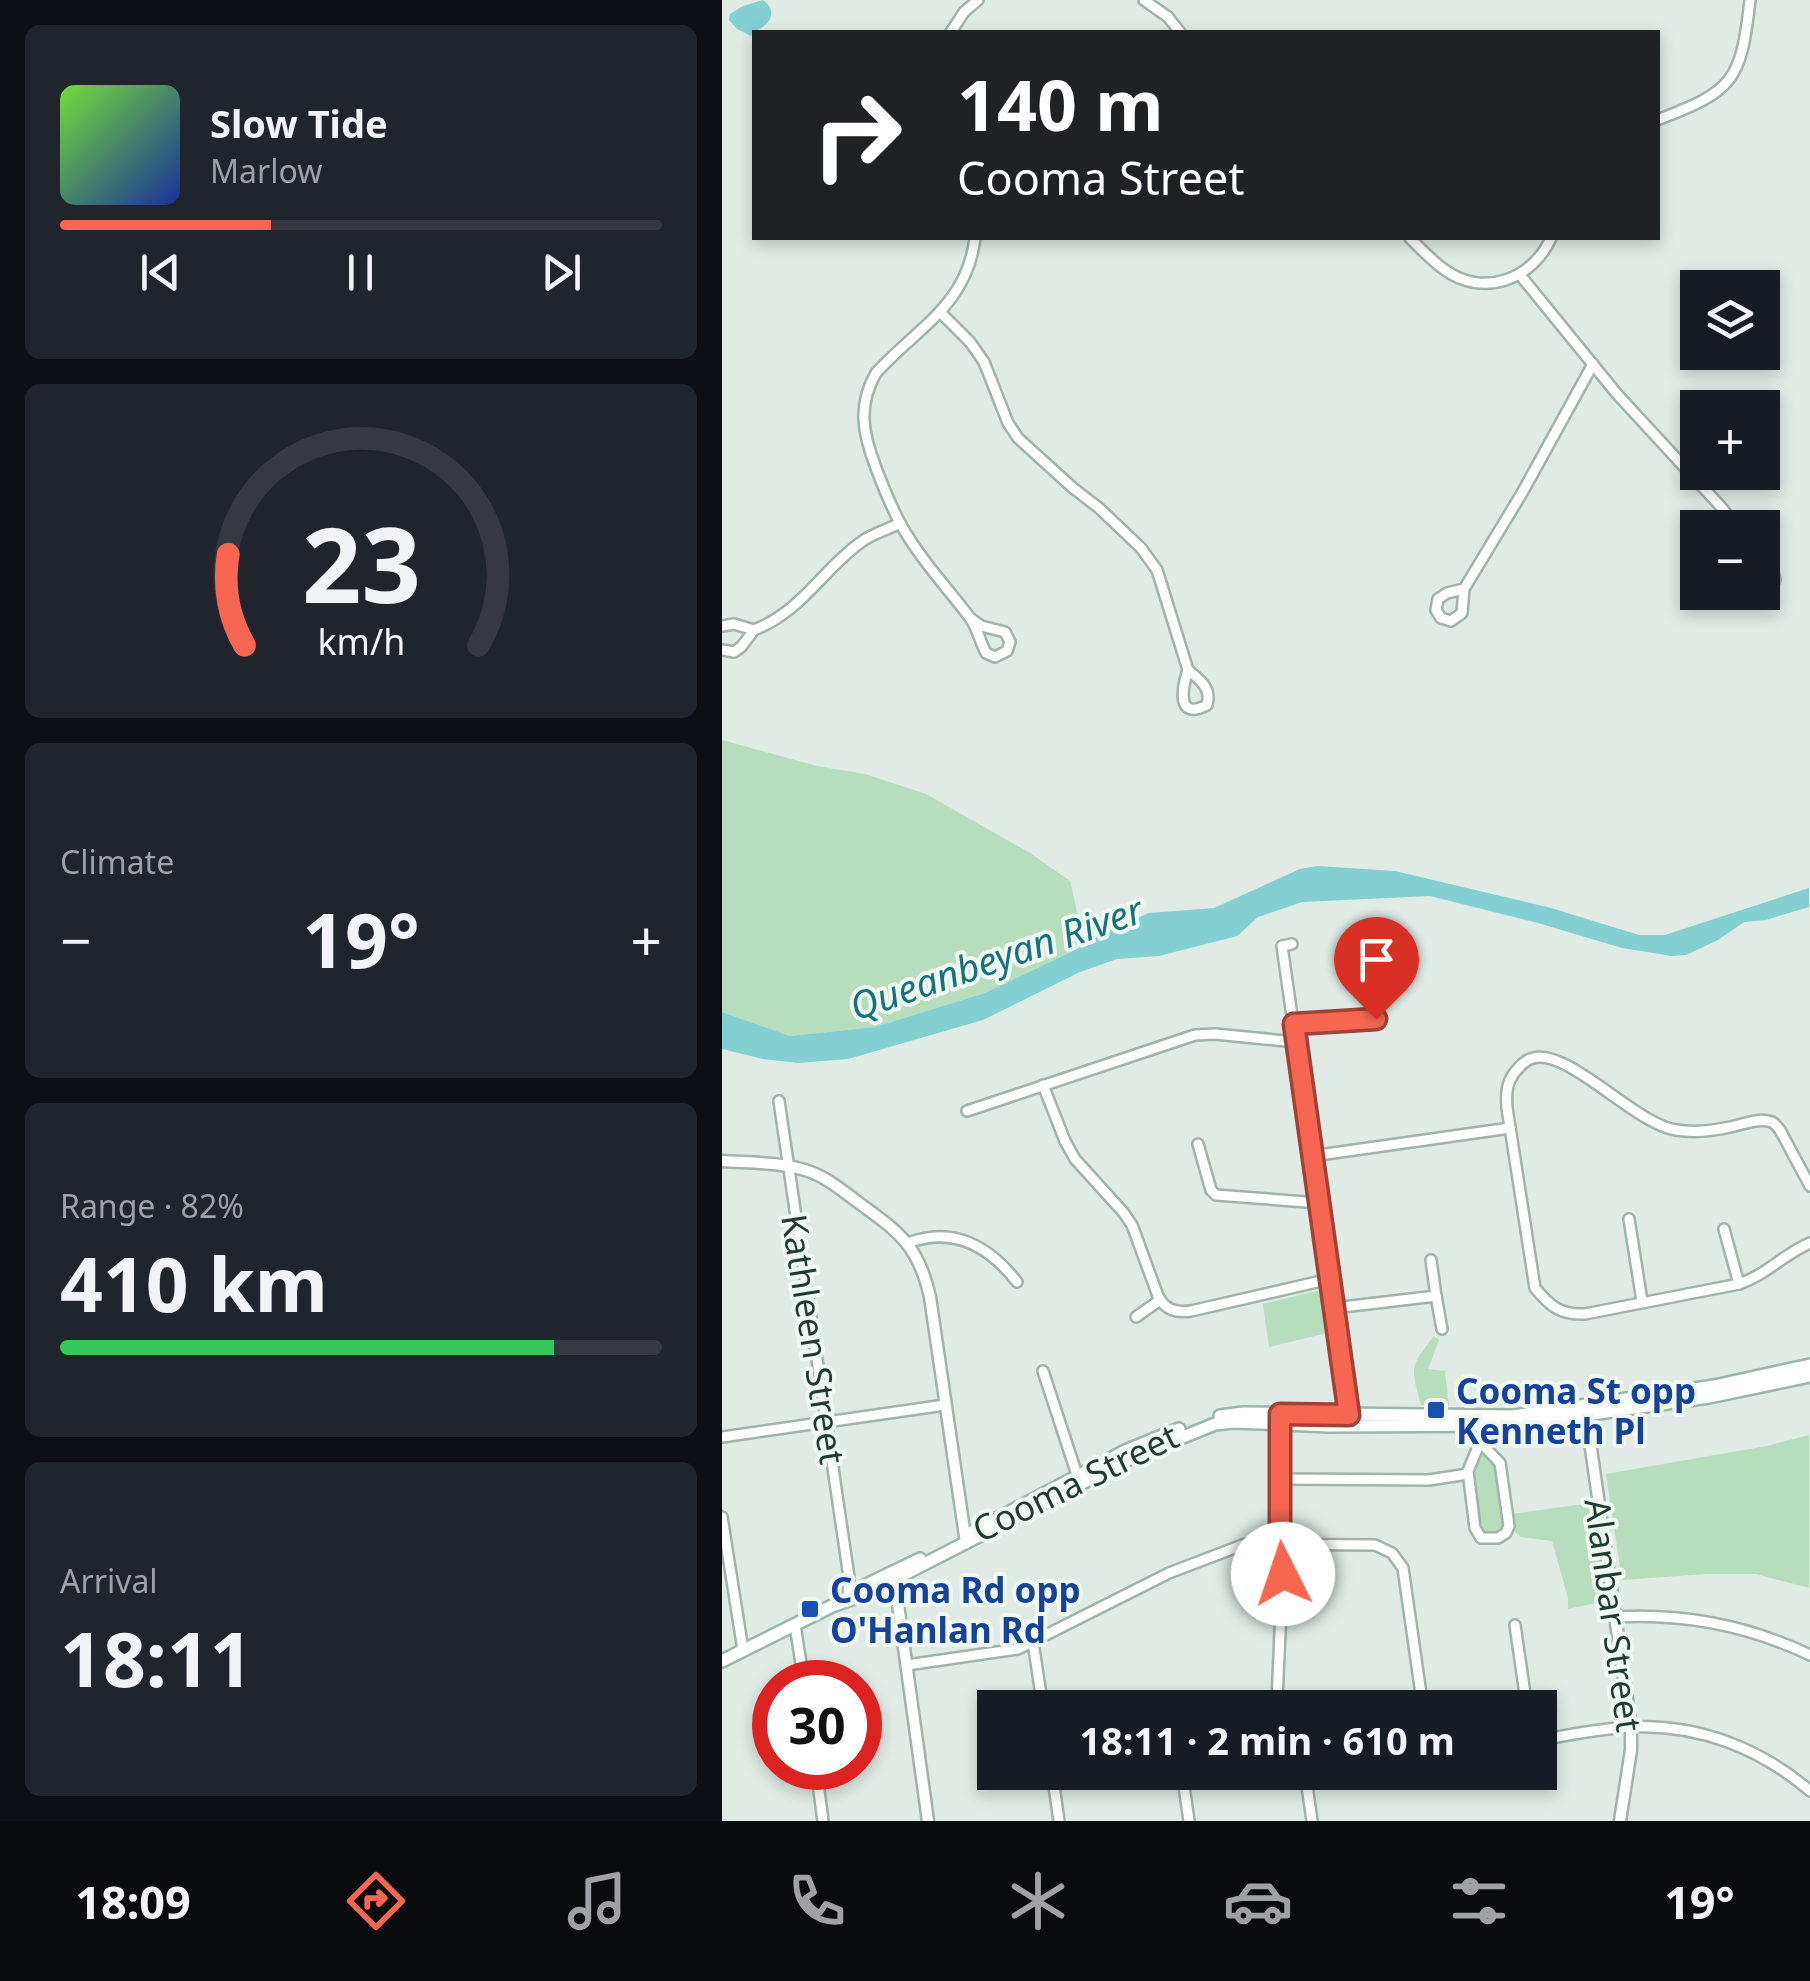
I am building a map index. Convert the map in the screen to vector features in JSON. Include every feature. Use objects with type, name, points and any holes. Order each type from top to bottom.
[{"type":"main road","name":"Cooma Street","points":[[1280,1419],[1349,1415],[1522,1424],[1810,1365]]},
{"type":"main road","name":"Cooma Street","points":[[1586,1410],[1709,1397],[1810,1376]]},
{"type":"main road","name":"Cooma Street","points":[[722,1661],[965,1540],[1078,1480],[1125,1450],[1210,1419],[1231,1414],[1302,1424],[1392,1426],[1480,1421]]},
{"type":"main road","points":[[1302,1424],[1349,1415],[1358,1423],[1392,1426]]},
{"type":"main road","name":"Cooma Street","points":[[832,1606],[854,1591],[890,1577]]},
{"type":"street","points":[[952,30],[978,0]]},
{"type":"street","points":[[1144,0],[1178,30]]},
{"type":"street","points":[[1660,119],[1708,99],[1726,84],[1744,48],[1750,0]]},
{"type":"street","points":[[970,618],[981,626],[1005,632],[1010,642],[1007,652],[990,656],[983,649],[970,618],[900,523],[867,444],[862,411],[876,373],[952,299],[966,276],[975,240]]},
{"type":"street","points":[[1412,240],[1448,272],[1493,284],[1520,275],[1540,258],[1550,240]]},
{"type":"street","points":[[1520,275],[1626,406],[1724,510]]},
{"type":"street","points":[[941,313],[984,362],[1008,423],[1018,438],[1099,508],[1141,548],[1157,570],[1188,670]]},
{"type":"street","points":[[1464,589],[1592,364]]},
{"type":"street","points":[[722,650],[734,652],[754,630],[775,622],[791,609],[864,540],[900,523]]},
{"type":"street","points":[[722,626],[734,624],[754,630]]},
{"type":"street","points":[[982,643],[985,634],[996,628]]},
{"type":"street","points":[[1292,944],[1282,946],[1349,1415]]},
{"type":"street","points":[[1294,1024],[1376,1019]]},
{"type":"street","points":[[968,1111],[1195,1035],[1296,1042]]},
{"type":"street","points":[[1810,1186],[1773,1122],[1765,1120],[1706,1132],[1671,1130],[1550,1058],[1534,1057],[1509,1080],[1506,1097],[1535,1288],[1552,1306],[1570,1314],[1584,1314],[1739,1284],[1763,1274],[1810,1243]]},
{"type":"street","points":[[1044,1085],[1075,1160],[1130,1222],[1160,1300],[1172,1310],[1184,1312],[1330,1280]]},
{"type":"street","name":"Kathleen Street","points":[[778,1101],[854,1591]]},
{"type":"street","points":[[1312,1156],[1510,1128]]},
{"type":"street","points":[[1198,1144],[1211,1190],[1216,1195],[1319,1203]]},
{"type":"street","points":[[722,1161],[788,1167],[822,1177],[908,1243],[926,1282],[965,1540]]},
{"type":"street","points":[[1628,1219],[1642,1301]]},
{"type":"street","points":[[1724,1229],[1739,1284]]},
{"type":"street","points":[[908,1243],[934,1235],[976,1246],[1004,1264],[1017,1282]]},
{"type":"street","points":[[1431,1260],[1442,1329]]},
{"type":"street","points":[[1334,1308],[1436,1296]]},
{"type":"street","points":[[1136,1317],[1160,1300]]},
{"type":"street","points":[[1043,1371],[1078,1480]]},
{"type":"street","points":[[722,1437],[945,1405]]},
{"type":"street","name":"Alanbar Street","points":[[1586,1410],[1631,1726],[1622,1819]]},
{"type":"street","points":[[1278,1690],[1280,1419]]},
{"type":"street","points":[[1480,1421],[1480,1442],[1468,1474],[1476,1532],[1484,1538],[1502,1536],[1509,1526],[1501,1467],[1480,1442]]},
{"type":"street","points":[[1279,1479],[1429,1480],[1468,1474]]},
{"type":"street","points":[[722,1517],[743,1650]]},
{"type":"street","points":[[906,1664],[1018,1648],[1170,1573],[1245,1544],[1375,1545],[1392,1553],[1403,1568],[1420,1690]]},
{"type":"street","points":[[890,1577],[897,1597],[928,1821]]},
{"type":"street","points":[[1615,1617],[1644,1615],[1713,1622],[1747,1629],[1810,1655]]},
{"type":"street","points":[[1514,1625],[1524,1690]]},
{"type":"street","points":[[795,1626],[800,1660]]},
{"type":"street","points":[[1033,1642],[1040,1690]]},
{"type":"street","points":[[1557,1737],[1631,1726],[1703,1733],[1768,1760],[1810,1791]]},
{"type":"street","points":[[819,1790],[823,1821]]},
{"type":"street","points":[[1055,1790],[1059,1821]]},
{"type":"street","points":[[1184,1790],[1188,1821]]},
{"type":"street","points":[[1308,1790],[1312,1821]]},
{"type":"green space","points":[[722,740],[817,766],[865,774],[926,794],[1030,853],[1070,881],[1080,925],[1075,950],[985,993],[875,1027],[790,1036],[722,1012]]},
{"type":"green space","points":[[1321,1290],[1327,1333],[1269,1347],[1263,1304]]},
{"type":"green space","points":[[1434,1336],[1439,1340],[1428,1369],[1445,1371],[1449,1406],[1421,1405],[1415,1382],[1416,1362]]},
{"type":"green space","points":[[1809,1435],[1809,1588],[1756,1574],[1622,1580],[1606,1474]]},
{"type":"green space","points":[[1481,1453],[1494,1465],[1500,1484],[1505,1524],[1494,1534],[1485,1533],[1480,1526],[1474,1505],[1473,1482]]},
{"type":"green space","points":[[1592,1503],[1606,1601],[1568,1609],[1552,1541],[1521,1537],[1515,1532],[1512,1514]]},
{"type":"water","points":[[763,0],[771,10],[770,19],[752,30],[751,36],[729,20],[730,14]]},
{"type":"water","name":"Queanbeyan River","points":[[1318,866],[1395,871],[1551,908],[1639,935],[1665,935],[1809,888],[1809,907],[1744,922],[1718,940],[1686,955],[1672,956],[1622,948],[1430,896],[1302,902],[1258,917],[1237,936],[1159,956],[1117,959],[1080,972],[983,1020],[848,1059],[798,1063],[722,1049],[722,1012],[790,1036],[875,1027],[985,993],[1149,913],[1214,908],[1300,869]]},
{"type":"place","name":"Cooma St opp Kenneth Pl","points":[[1436,1410]]},
{"type":"place","name":"Cooma Rd opp O'Hanlan Rd","points":[[810,1609]]},
{"type":"route","points":[[1283,1574],[1280,1414],[1349,1415],[1294,1024],[1376,1019]]}]
